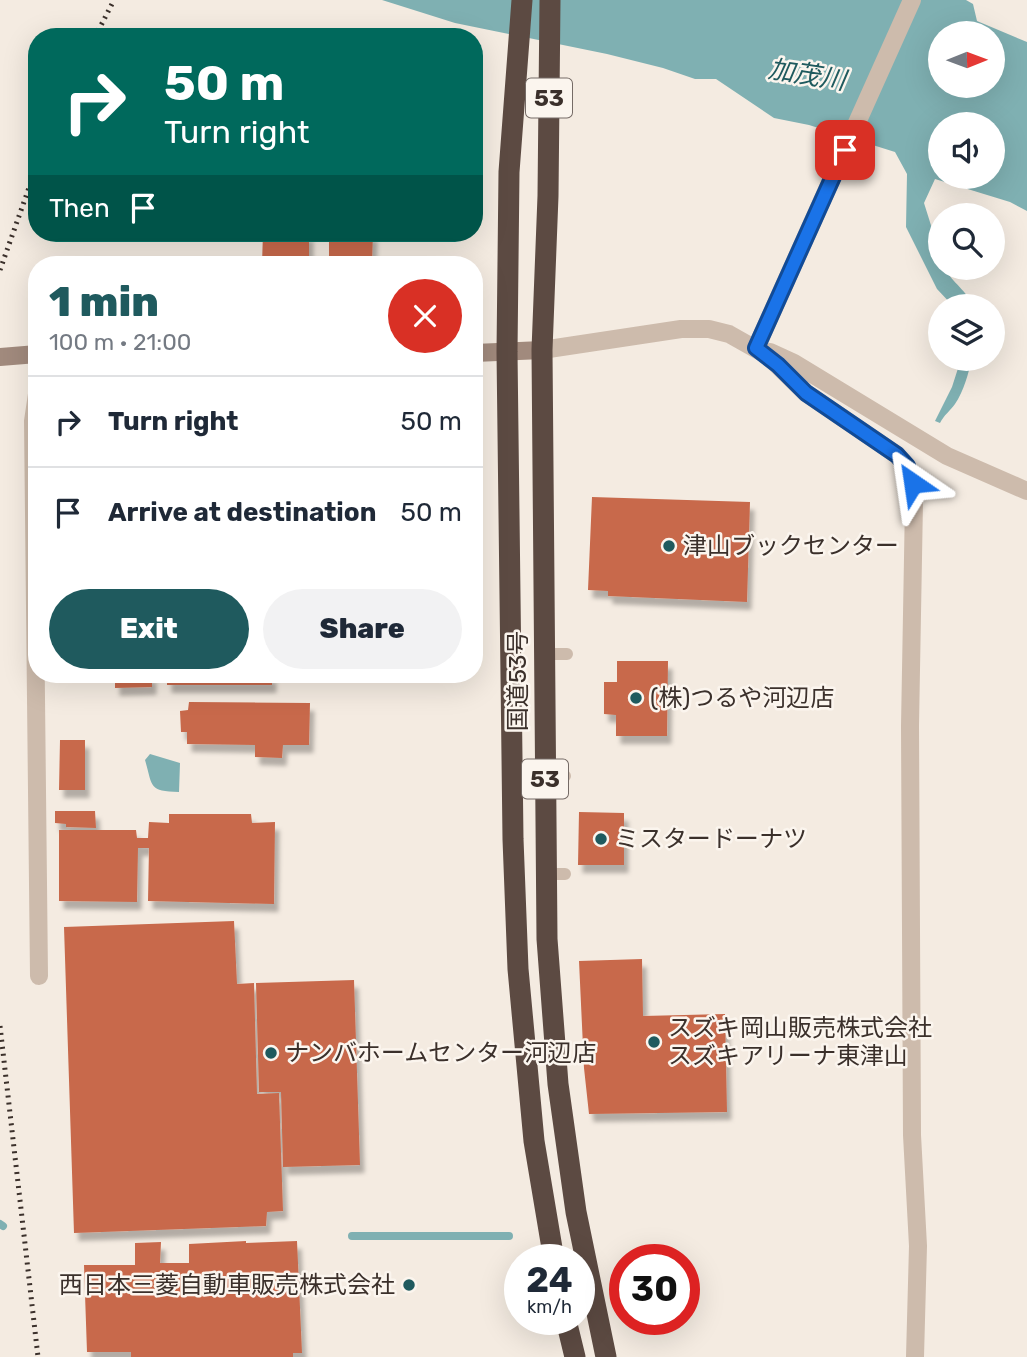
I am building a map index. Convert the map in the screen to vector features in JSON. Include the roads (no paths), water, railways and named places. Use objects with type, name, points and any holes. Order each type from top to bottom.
[{"type":"highway","name":"国道53号","points":[[522,0],[509,172],[513,839],[518,969],[534,1142],[551,1244]]},
{"type":"highway","name":"国道53号","points":[[550,0],[548,196],[542,350],[544,654],[555,776],[555,874],[547,939],[558,1084],[576,1212],[606,1357]]},
{"type":"highway","points":[[570,1335],[575,1357]]},
{"type":"main road","points":[[483,353],[542,350]]},
{"type":"main road","points":[[0,357],[28,355]]},
{"type":"street","points":[[756,348],[912,0]]},
{"type":"street","points":[[542,350],[695,328],[720,331],[794,363],[947,456],[1027,491]]},
{"type":"street","points":[[756,348],[806,393],[897,455],[907,466],[913,483],[910,726],[912,1135],[918,1246],[915,1357]]},
{"type":"street","points":[[36,683],[39,976]]},
{"type":"lane","points":[[544,654],[566,654]]},
{"type":"water","name":"加茂川","points":[[382,0],[966,0],[973,4],[977,21],[928,21],[928,98],[1005,98],[1005,33],[1027,42],[1027,211],[1010,202],[968,189],[1005,189],[1005,112],[928,112],[928,189],[930,189],[924,203],[928,216],[928,271],[906,227],[907,174],[895,152],[809,125],[774,118],[716,79],[695,79],[607,54],[455,23]]},
{"type":"water","points":[[932,280],[954,280],[965,294],[942,294]]},
{"type":"water","points":[[957,371],[968,371],[958,399],[940,423],[935,421]]},
{"type":"water","points":[[150,754],[180,763],[179,792],[153,786],[145,760]]},
{"type":"waterway","points":[[352,1236],[509,1236]]},
{"type":"railway","points":[[100,28],[114,0]]},
{"type":"railway","points":[[0,270],[28,191]]},
{"type":"railway","points":[[0,1026],[38,1357]]},
{"type":"place","name":"津山ブックセンター","points":[[669,546]]},
{"type":"place","name":"(株)つるや河辺店","points":[[636,698]]},
{"type":"place","name":"ミスタードーナツ","points":[[601,839]]},
{"type":"place","name":"スズキ岡山販売株式会社 スズキアリーナ東津山","points":[[654,1042]]},
{"type":"place","name":"ナンバホームセンター河辺店","points":[[271,1053]]},
{"type":"place","name":"西日本三菱自動車販売株式会社","points":[[409,1285]]}]
